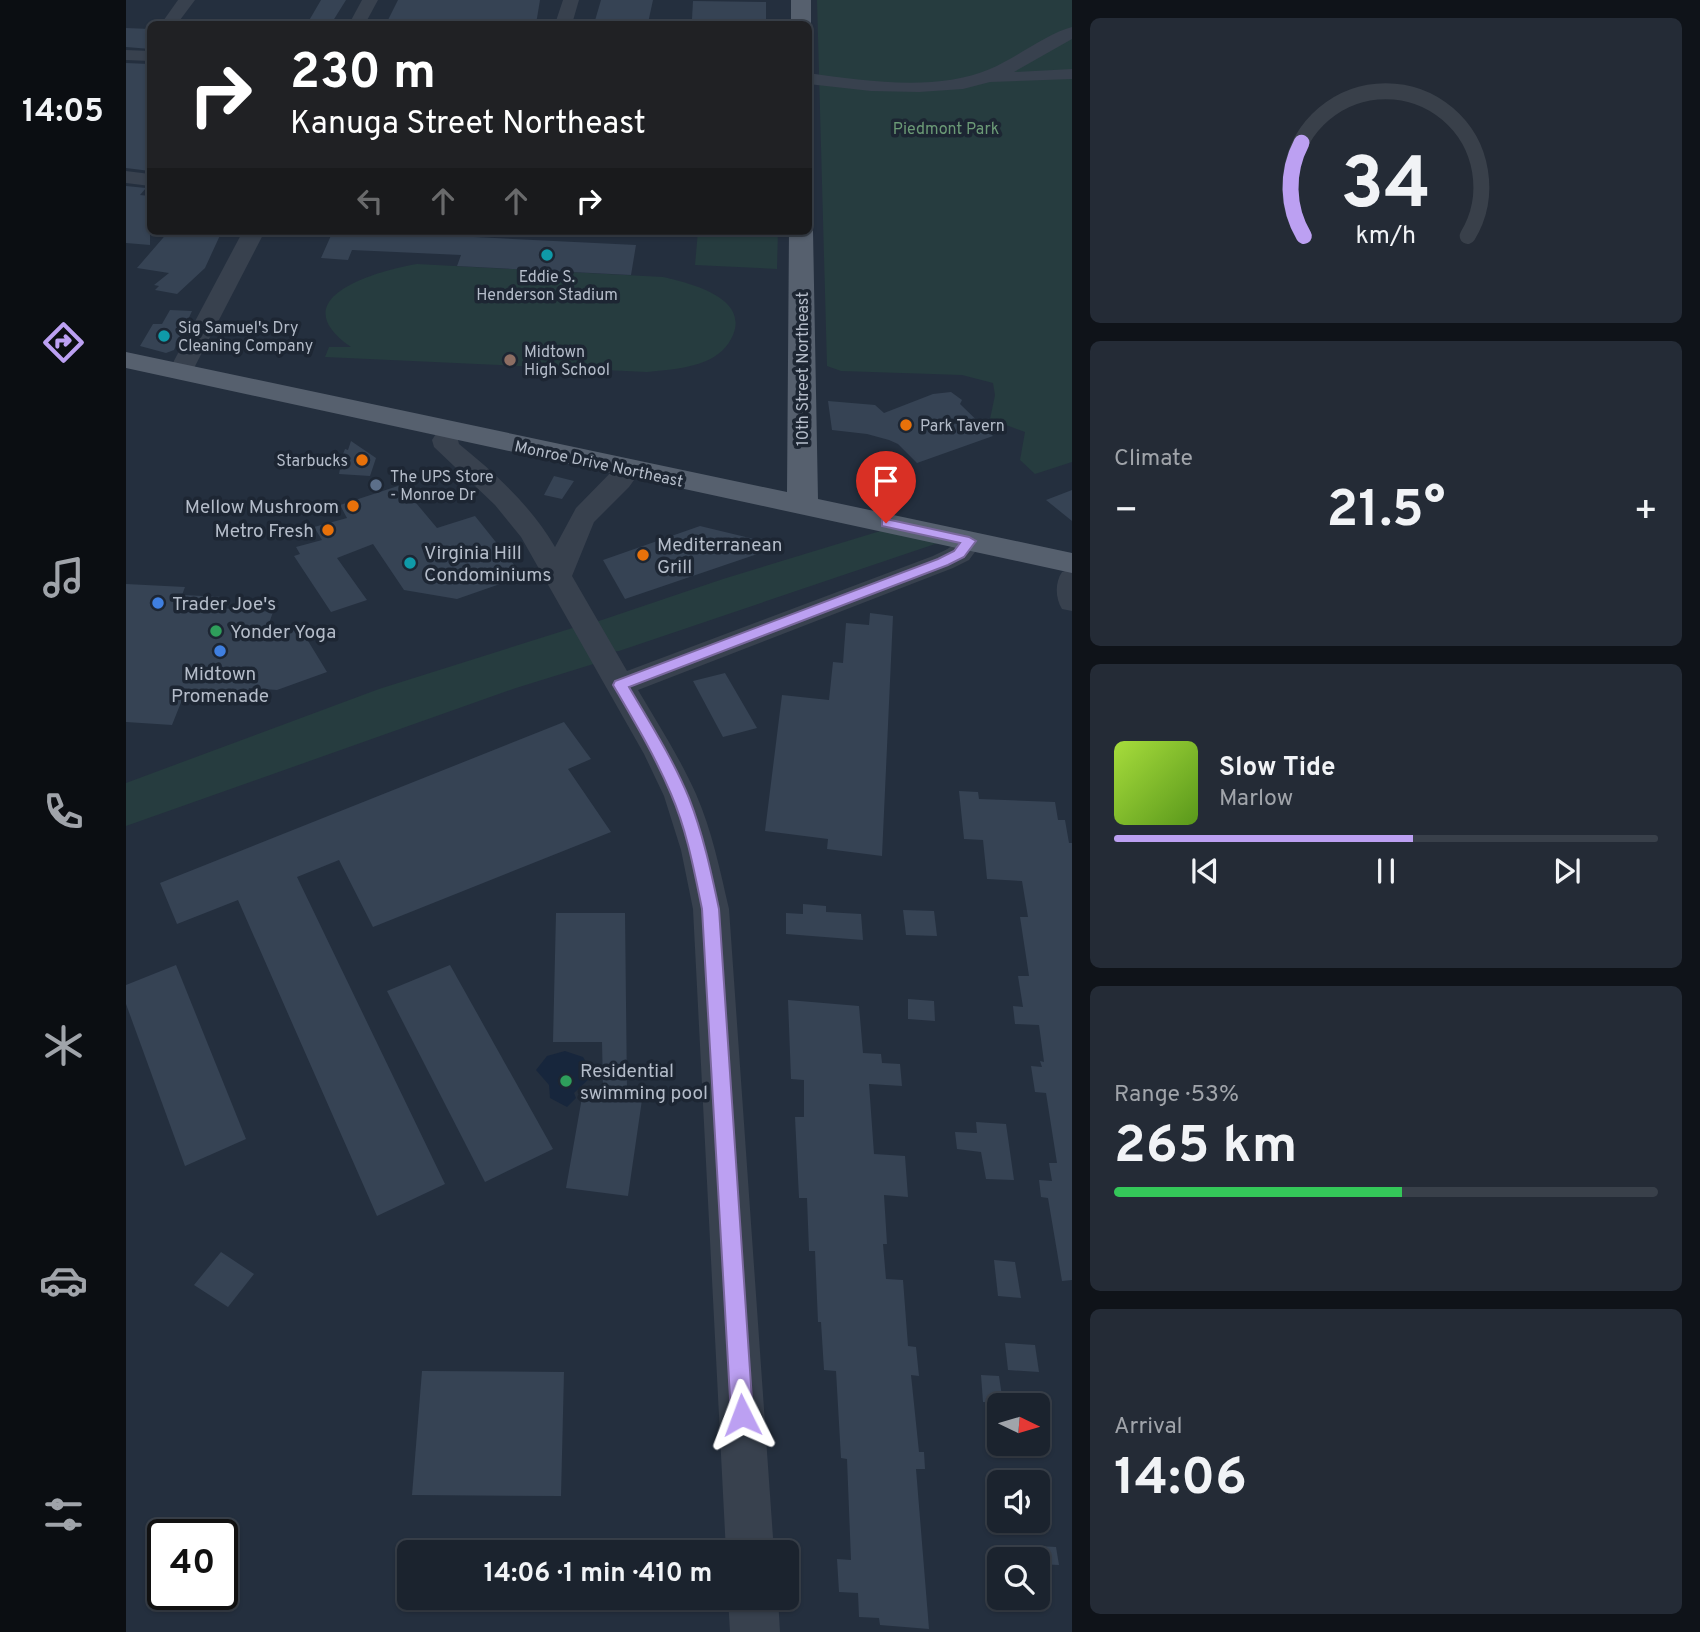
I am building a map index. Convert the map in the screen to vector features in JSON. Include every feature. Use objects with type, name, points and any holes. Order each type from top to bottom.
[{"type":"main road","points":[[801,0],[801,21]]},
{"type":"main road","name":"10th Street Northeast","points":[[801,235],[803,506]]},
{"type":"main road","name":"Monroe Drive Northeast","points":[[126,360],[1072,563]]},
{"type":"street","points":[[171,21],[187,0]]},
{"type":"street","points":[[359,21],[370,0]]},
{"type":"street","points":[[565,21],[571,0]]},
{"type":"street","points":[[980,79],[1072,32]]},
{"type":"street","points":[[126,53],[147,53]]},
{"type":"street","points":[[812,78],[912,85],[1072,74]]},
{"type":"street","points":[[126,177],[147,180]]},
{"type":"street","points":[[180,372],[252,235]]},
{"type":"street","points":[[450,431],[445,439],[447,447],[492,484],[519,513],[558,576],[660,754],[680,796],[698,850],[711,909],[749,1540]]},
{"type":"street","points":[[558,576],[586,514],[629,469]]},
{"type":"street","points":[[620,685],[943,562],[959,554],[969,541]]},
{"type":"street","points":[[1072,578],[1072,602]]},
{"type":"street","points":[[754,1610],[755,1632]]},
{"type":"green space","name":"Piedmont Park","points":[[817,0],[1072,0],[1072,462],[1035,474],[1020,460],[1025,432],[990,419],[995,395],[993,383],[962,375],[841,371],[827,366]]},
{"type":"green space","points":[[698,235],[778,235],[777,269],[695,265]]},
{"type":"green space","points":[[417,264],[663,277],[714,294],[725,302],[736,322],[733,335],[715,357],[699,364],[647,372],[325,357],[329,347],[351,347],[332,330],[326,314],[330,301],[359,280]]},
{"type":"green space","points":[[887,529],[944,541],[619,651],[610,652],[593,623],[723,579]]},
{"type":"green space","points":[[582,625],[603,661],[516,688],[126,826],[126,783],[379,689]]},
{"type":"water","name":"Residential swimming pool","points":[[565,1051],[583,1057],[591,1071],[590,1078],[574,1093],[576,1098],[567,1107],[550,1098],[549,1085],[536,1070],[547,1056]]},
{"type":"building","points":[[321,0],[346,0],[333,21],[309,21]]},
{"type":"building","points":[[398,0],[540,0],[536,21],[388,21]]},
{"type":"building","points":[[601,0],[653,0],[648,21],[595,21]]},
{"type":"building","points":[[693,1],[766,2],[766,21],[692,19]]},
{"type":"building","points":[[126,28],[147,29],[147,49],[126,47]]},
{"type":"building","points":[[126,63],[147,64],[147,171],[126,168]]},
{"type":"building","points":[[126,186],[146,188],[140,195],[147,196],[147,235],[150,235],[150,245],[126,243]]},
{"type":"building","points":[[166,235],[220,235],[205,268],[177,294],[155,290],[159,286],[154,285],[169,273],[137,268]]},
{"type":"building","name":"Eddie S. Henderson Stadium","points":[[331,235],[454,235],[636,245],[631,275],[457,266],[461,255],[352,250],[348,260],[321,258]]},
{"type":"building","name":"Sig Samuel's Dry Cleaning Company","points":[[170,310],[192,311],[174,350],[166,353],[140,346],[153,324],[162,324]]},
{"type":"building","name":"Park Tavern","points":[[951,392],[962,400],[960,404],[993,436],[917,463],[898,444],[889,440],[867,434],[832,430],[828,401],[875,405],[884,413],[933,394]]},
{"type":"building","points":[[351,441],[376,458],[370,476],[339,474],[340,469],[337,469]]},
{"type":"building","points":[[554,476],[574,481],[562,499],[544,495]]},
{"type":"building","points":[[401,485],[437,528],[475,516],[523,576],[457,599],[404,590],[373,544],[337,558],[367,600],[331,612],[294,556],[300,554],[296,547],[322,540],[314,527],[347,518],[340,505]]},
{"type":"building","points":[[1072,490],[1072,521],[1046,500]]},
{"type":"building","points":[[700,526],[754,539],[766,551],[625,599],[603,560]]},
{"type":"building","name":"Midtown Promenade","points":[[126,584],[185,587],[182,595],[224,597],[220,608],[273,612],[267,629],[302,631],[327,672],[277,690],[249,688],[243,705],[182,700],[172,725],[126,722]]},
{"type":"building","points":[[870,613],[893,616],[882,856],[827,849],[828,839],[765,831],[782,695],[829,700],[833,662],[843,663],[846,623],[869,625]]},
{"type":"building","points":[[725,673],[757,728],[723,737],[693,681]]},
{"type":"building","points":[[564,722],[591,759],[568,769],[611,832],[373,927],[339,860],[297,877],[445,1184],[377,1216],[238,900],[177,924],[160,883]]},
{"type":"building","points":[[959,791],[978,792],[979,799],[1055,802],[1058,820],[1065,820],[1069,843],[1072,843],[1072,1280],[1062,1281],[1048,1198],[1041,1197],[1039,1180],[1052,1181],[1049,1163],[1057,1163],[1046,1093],[1035,1092],[1031,1066],[1042,1067],[1040,1061],[1044,1062],[1039,1025],[1015,1024],[1013,1006],[1023,1007],[1018,976],[1029,976],[1020,917],[1028,917],[1022,881],[987,879],[983,840],[964,839]]},
{"type":"building","points":[[803,904],[826,906],[826,912],[861,914],[863,940],[786,934],[786,913],[803,914]]},
{"type":"building","points":[[903,910],[934,911],[937,936],[906,935]]},
{"type":"building","points":[[556,913],[625,913],[627,1091],[643,1093],[628,1196],[566,1188],[584,1086],[603,1088],[602,1042],[553,1042]]},
{"type":"building","points":[[176,965],[246,1139],[185,1166],[126,1004],[126,985]]},
{"type":"building","points":[[450,965],[553,1149],[485,1182],[387,991]]},
{"type":"building","points":[[908,999],[934,1001],[935,1021],[908,1019]]},
{"type":"building","points":[[788,1000],[859,1006],[863,1053],[881,1054],[882,1063],[900,1064],[902,1086],[869,1084],[874,1154],[905,1156],[908,1197],[884,1195],[887,1244],[883,1244],[886,1279],[903,1280],[908,1346],[916,1347],[919,1376],[911,1375],[919,1452],[924,1452],[925,1469],[916,1469],[929,1629],[880,1625],[879,1618],[859,1617],[858,1593],[839,1592],[837,1559],[851,1560],[847,1459],[841,1458],[836,1371],[824,1370],[821,1322],[818,1322],[815,1251],[809,1251],[807,1198],[799,1198],[795,1117],[804,1117],[804,1080],[791,1079]]},
{"type":"building","points":[[976,1122],[1006,1124],[1014,1180],[986,1179],[981,1152],[957,1149],[955,1132],[977,1133]]},
{"type":"building","points":[[221,1252],[254,1274],[228,1307],[194,1285]]},
{"type":"building","points":[[994,1260],[1015,1262],[1021,1298],[998,1296]]},
{"type":"building","points":[[1005,1343],[1035,1345],[1039,1372],[1008,1370]]},
{"type":"building","points":[[422,1371],[564,1372],[561,1496],[412,1495]]},
{"type":"building","points":[[981,1375],[999,1376],[1002,1393],[987,1393],[987,1402],[983,1402]]},
{"type":"building","points":[[1038,1546],[1056,1547],[1059,1565],[1050,1565],[1050,1547]]},
{"type":"place","name":"Eddie S. Henderson Stadium","points":[[547,255]]},
{"type":"place","name":"Sig Samuel's Dry Cleaning Company","points":[[164,336]]},
{"type":"place","name":"Midtown High School","points":[[510,360]]},
{"type":"place","name":"Park Tavern","points":[[906,425]]},
{"type":"place","name":"Starbucks","points":[[362,460]]},
{"type":"place","name":"The UPS Store - Monroe Dr","points":[[376,485]]},
{"type":"place","name":"Mellow Mushroom","points":[[353,506]]},
{"type":"place","name":"Metro Fresh","points":[[328,530]]},
{"type":"place","name":"Mediterranean Grill","points":[[643,555]]},
{"type":"place","name":"Virginia Hill Condominiums","points":[[410,563]]},
{"type":"place","name":"Trader Joe's","points":[[158,603]]},
{"type":"place","name":"Yonder Yoga","points":[[216,631]]},
{"type":"place","name":"Midtown Promenade","points":[[220,651]]},
{"type":"place","name":"Residential swimming pool","points":[[566,1081]]},
{"type":"route","points":[[742,1415],[711,909],[698,850],[680,796],[660,754],[620,685],[943,562],[959,554],[969,541],[886,523]]}]
